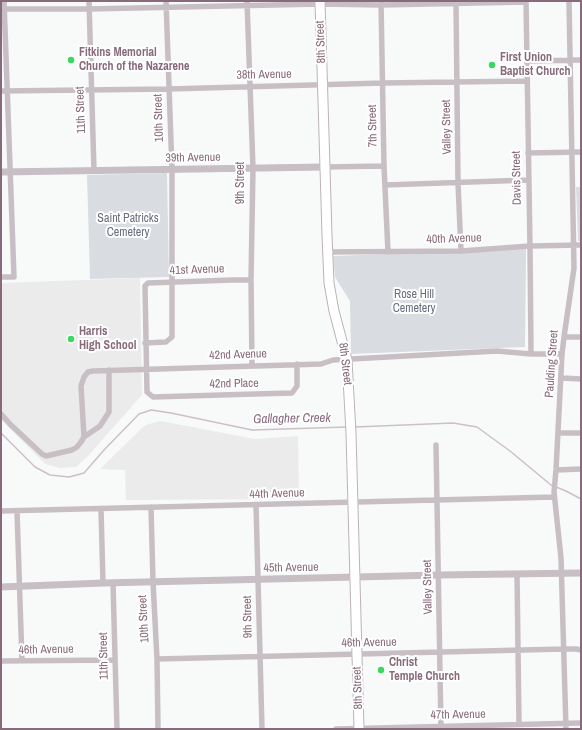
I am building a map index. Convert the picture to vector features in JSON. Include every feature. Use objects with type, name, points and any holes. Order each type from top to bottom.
[{"type":"main road","name":"8th Street","points":[[320,2],[329,283],[334,310],[347,360],[351,433],[359,729]]},
{"type":"street","points":[[1,277],[14,277],[10,172],[4,91],[4,1]]},
{"type":"street","name":"11th Street","points":[[89,1],[94,171]]},
{"type":"street","name":"Paulding Street","points":[[566,726],[562,573],[554,495],[562,354],[574,268],[569,1]]},
{"type":"street","points":[[3,9],[89,9],[166,4],[526,2]]},
{"type":"street","name":"Davis Street","points":[[526,2],[531,354]]},
{"type":"street","name":"9th Street","points":[[247,3],[252,168],[252,365]]},
{"type":"street","name":"7th Street","points":[[381,3],[384,166],[388,252]]},
{"type":"street","name":"Valley Street","points":[[456,3],[458,183],[461,251]]},
{"type":"street","name":"10th Street","points":[[145,343],[166,342],[172,337],[172,170],[166,4]]},
{"type":"street","points":[[527,61],[581,60]]},
{"type":"street","name":"38th Avenue","points":[[4,91],[527,81]]},
{"type":"street","points":[[528,153],[581,152]]},
{"type":"street","name":"39th Avenue","points":[[1,172],[384,166]]},
{"type":"street","points":[[386,185],[528,180]]},
{"type":"street","name":"40th Avenue","points":[[327,252],[461,251],[581,244]]},
{"type":"street","name":"41st Avenue","points":[[145,343],[144,286],[148,283],[251,280]]},
{"type":"street","points":[[564,337],[581,337]]},
{"type":"street","points":[[145,343],[146,368]]},
{"type":"street","name":"42nd Avenue","points":[[84,437],[81,386],[82,380],[88,372],[93,371],[146,368],[321,364],[333,360],[497,351],[531,354],[562,354]]},
{"type":"street","name":"42nd Place","points":[[146,368],[147,392],[153,396],[255,394],[292,393],[297,386],[297,364]]},
{"type":"street","points":[[1,414],[42,454],[46,456],[72,450],[79,445],[84,437],[100,426],[109,412],[109,370]]},
{"type":"street","points":[[561,378],[581,379]]},
{"type":"street","points":[[558,433],[581,433]]},
{"type":"street","name":"Valley Street","points":[[436,445],[441,728]]},
{"type":"street","points":[[556,470],[581,469]]},
{"type":"street","name":"44th Avenue","points":[[1,511],[353,503],[554,495]]},
{"type":"street","name":"9th Street","points":[[256,505],[262,729]]},
{"type":"street","name":"10th Street","points":[[150,507],[157,659],[158,729]]},
{"type":"street","points":[[101,509],[103,583]]},
{"type":"street","points":[[17,511],[22,661]]},
{"type":"street","name":"45th Avenue","points":[[1,587],[103,583],[581,573]]},
{"type":"street","points":[[517,574],[519,724]]},
{"type":"street","name":"11th Street","points":[[113,583],[116,729]]},
{"type":"street","name":"46th Avenue","points":[[157,659],[564,649],[581,650]]},
{"type":"street","name":"46th Avenue","points":[[1,661],[115,660]]},
{"type":"street","name":"47th Avenue","points":[[336,729],[441,728],[519,724],[566,726],[581,723]]},
{"type":"shaded area","name":"Harris High School","points":[[140,278],[142,395],[87,457],[76,467],[60,468],[45,464],[1,420],[1,283]]},
{"type":"shaded area","points":[[161,421],[255,439],[298,436],[299,499],[126,500],[125,470],[100,469],[145,425]]},
{"type":"green space","name":"Saint Patricks Cemetery","points":[[167,173],[169,277],[90,279],[87,175]]},
{"type":"green space","points":[[576,187],[581,187],[581,241],[578,241]]},
{"type":"green space","name":"Rose Hill Cemetery","points":[[526,249],[525,347],[351,354],[350,301],[335,277],[333,256]]},
{"type":"waterway","name":"Gallagher Creek","points":[[1,433],[35,467],[50,475],[69,477],[84,473],[139,414],[151,410],[252,430],[347,427]]},
{"type":"waterway","name":"Gallagher Creek","points":[[355,427],[453,423],[477,427],[510,451],[551,485],[581,499]]},
{"type":"place","name":"Fitkins Memorial Church of the Nazarene","points":[[71,60]]},
{"type":"place","name":"First Union Baptist Church","points":[[492,65]]},
{"type":"place","name":"Harris High School","points":[[71,339]]},
{"type":"place","name":"Christ Temple Church","points":[[381,670]]}]
